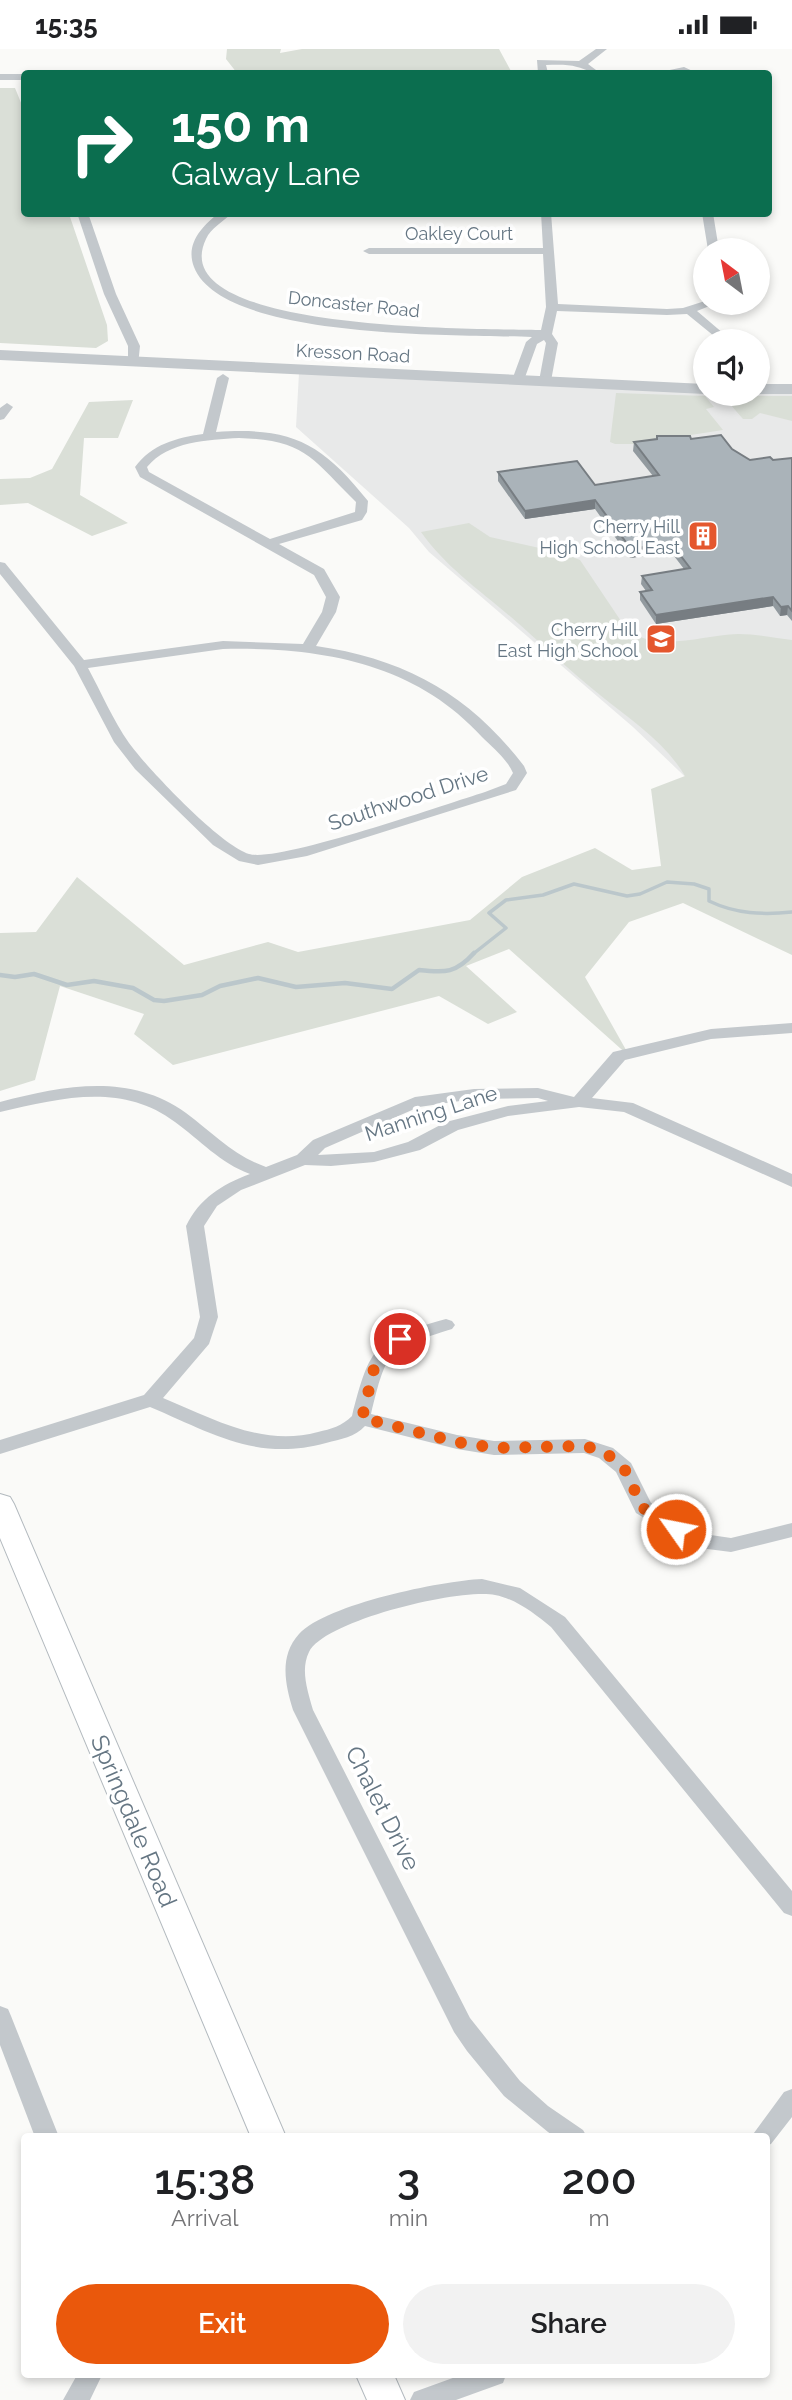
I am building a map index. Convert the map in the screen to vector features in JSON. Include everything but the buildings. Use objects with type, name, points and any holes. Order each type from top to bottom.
[{"type":"main road","name":"Springdale Road","points":[[0,1504],[267,2133]]},
{"type":"main road","points":[[376,2378],[386,2400]]},
{"type":"street","points":[[581,64],[602,49]]},
{"type":"street","points":[[542,70],[541,62],[581,64],[590,70]]},
{"type":"street","points":[[0,77],[21,77]]},
{"type":"street","points":[[83,217],[110,294],[134,346],[134,362]]},
{"type":"street","name":"Doncaster Road","points":[[221,217],[209,226],[201,240],[196,252],[199,269],[224,293],[250,307],[334,323],[546,334]]},
{"type":"street","points":[[545,381],[552,343],[546,334],[552,307],[546,217]]},
{"type":"street","points":[[708,217],[712,238]]},
{"type":"street","name":"Oakley Court","points":[[369,251],[548,251]]},
{"type":"street","points":[[552,307],[667,312],[693,309]]},
{"type":"street","points":[[689,310],[712,329]]},
{"type":"street","points":[[518,380],[533,341],[546,334]]},
{"type":"street","name":"Kresson Road","points":[[0,355],[693,388]]},
{"type":"street","points":[[209,435],[223,379]]},
{"type":"street","points":[[770,389],[792,389]]},
{"type":"street","points":[[270,543],[357,517],[361,512],[362,501],[309,450],[296,442],[268,436],[209,435],[153,453],[144,461],[141,467],[144,474],[319,572],[333,597],[329,612],[308,648]]},
{"type":"street","name":"Southwood Drive","points":[[0,566],[80,665],[121,742],[140,766],[218,842],[244,857],[275,859],[302,853],[490,795],[511,787],[520,773],[517,766],[449,698],[386,666],[308,648],[243,643],[189,648],[80,665]]},
{"type":"street","points":[[576,1102],[619,1056],[711,1034],[792,1028]]},
{"type":"street","points":[[0,1107],[89,1089],[112,1089],[130,1093],[164,1105],[226,1157],[264,1173]]},
{"type":"street","name":"Manning Lane","points":[[151,1400],[203,1341],[209,1317],[195,1226],[202,1212],[211,1202],[236,1186],[303,1159],[319,1144],[415,1102],[474,1094],[538,1093],[576,1102],[627,1107],[792,1181]]},
{"type":"street","name":"Manning Lane","points":[[303,1159],[331,1161],[374,1157],[414,1146],[452,1126],[508,1111],[576,1102]]},
{"type":"street","points":[[0,1447],[151,1400],[219,1428],[271,1444],[300,1444],[327,1437],[354,1429],[362,1418],[376,1360],[382,1350],[400,1339],[446,1325]]},
{"type":"street","points":[[362,1418],[457,1442],[494,1448],[585,1446],[606,1453],[624,1468],[643,1508],[692,1540],[731,1545],[792,1530]]},
{"type":"street","name":"Chalet Drive","points":[[570,2133],[508,2088],[484,2059],[463,2025],[303,1710],[293,1669],[306,1640],[318,1629],[343,1618],[457,1588],[487,1587],[505,1590],[539,1606],[558,1622],[792,1907]]},
{"type":"street","points":[[0,2016],[45,2133]]},
{"type":"street","points":[[766,2133],[792,2099]]},
{"type":"street","points":[[76,2400],[88,2378]]},
{"type":"street","points":[[423,2400],[485,2378]]},
{"type":"shaded area","points":[[227,49],[281,49],[280,53],[302,49],[499,49],[510,70],[235,70],[226,59]]},
{"type":"shaded area","points":[[0,88],[15,88],[21,103],[21,217],[70,217],[107,325],[108,341],[96,348],[0,343]]},
{"type":"shaded area","name":"Cherry Hill East High School","points":[[308,366],[693,384],[693,406],[770,406],[770,385],[792,385],[792,901],[723,813],[633,727],[429,552],[409,528],[296,427],[299,373]]},
{"type":"shaded area","points":[[616,393],[693,396],[693,406],[713,406],[706,409],[723,430],[652,441],[652,444],[610,442]]},
{"type":"shaded area","points":[[770,396],[792,396],[792,421],[760,413],[752,419],[743,419],[732,406],[770,406]]},
{"type":"shaded area","points":[[133,400],[118,438],[84,438],[80,495],[128,523],[92,536],[28,503],[0,505],[0,479],[30,478],[52,469],[89,402]]},
{"type":"shaded area","points":[[469,523],[490,537],[562,553],[580,560],[627,630],[640,637],[667,642],[738,634],[792,640],[792,955],[683,903],[629,922],[585,977],[630,1057],[509,949],[466,966],[517,1012],[488,1024],[439,996],[173,1065],[134,1034],[144,1014],[60,986],[35,1080],[0,1091],[0,933],[36,932],[77,877],[184,965],[268,942],[298,952],[470,920],[522,877],[595,848],[632,870],[661,866],[651,789],[685,776],[657,742],[463,577],[421,532]]},
{"type":"waterway","points":[[473,954],[506,928],[489,913],[506,900],[543,895],[574,884],[627,896],[640,894],[667,882],[694,884],[709,889],[709,901],[729,909],[760,913],[792,912]]},
{"type":"waterway","points":[[0,975],[15,977],[34,974],[67,985],[94,981],[133,988],[154,1000],[164,1001],[202,995],[220,986],[258,978],[296,987],[345,983],[392,989],[419,970],[450,970],[462,965],[473,954]]},
{"type":"place","name":"Cherry Hill High School East","points":[[703,536]]},
{"type":"place","name":"Cherry Hill East High School","points":[[661,639]]},
{"type":"route","points":[[400,1339],[382,1350],[376,1360],[362,1418],[457,1442],[494,1448],[585,1446],[606,1453],[624,1468],[643,1508],[676,1529]]}]
